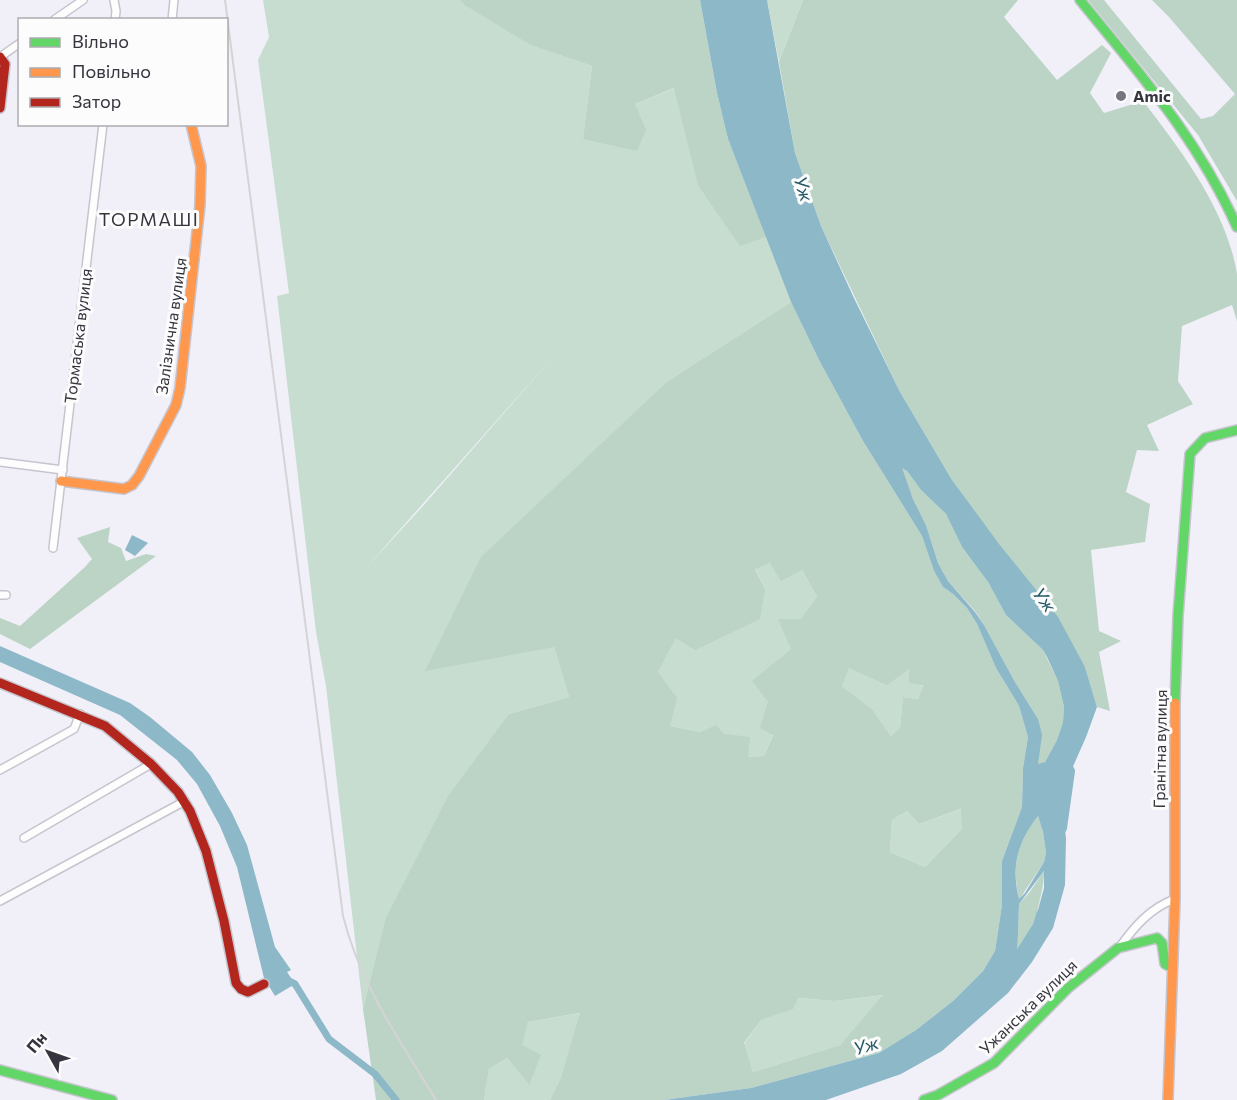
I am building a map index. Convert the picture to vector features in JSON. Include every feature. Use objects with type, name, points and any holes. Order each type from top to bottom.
[{"type":"main road","points":[[1080,0],[1197,148],[1225,195],[1237,226]]},
{"type":"main road","points":[[0,57],[5,64],[0,108]]},
{"type":"main road","name":"Залізнична вулиця","points":[[61,481],[124,489],[132,485],[176,405],[187,333],[200,205],[201,166],[191,126]]},
{"type":"main road","name":"Гранітна вулиця","points":[[1168,1100],[1174,899],[1175,702],[1178,616],[1190,454],[1198,441],[1210,435],[1237,430]]},
{"type":"main road","points":[[0,683],[105,726],[151,764],[185,801],[198,829],[210,865],[236,983],[248,992],[264,984]]},
{"type":"main road","name":"Ужанська вулиця","points":[[924,1100],[938,1095],[994,1064],[1068,988],[1118,948],[1157,938],[1162,943],[1165,964],[1171,967]]},
{"type":"main road","points":[[0,1070],[112,1100]]},
{"type":"street","points":[[114,0],[115,18]]},
{"type":"street","points":[[172,18],[174,0]]},
{"type":"street","points":[[57,18],[79,1]]},
{"type":"street","points":[[0,57],[18,45]]},
{"type":"street","name":"Тормаська вулиця","points":[[53,548],[103,126]]},
{"type":"street","points":[[0,462],[63,470]]},
{"type":"street","points":[[0,770],[74,729],[80,714]]},
{"type":"street","points":[[24,838],[151,764]]},
{"type":"street","points":[[0,901],[185,801]]},
{"type":"street","name":"Ужанська вулиця","points":[[1118,948],[1138,922],[1153,910],[1174,899]]},
{"type":"green space","points":[[263,0],[460,0],[464,5],[530,45],[592,66],[583,139],[635,104],[675,88],[698,186],[740,245],[766,237],[791,302],[668,381],[554,647],[569,697],[509,714],[385,920],[363,1009],[326,686],[316,632],[277,296],[289,293],[258,60],[269,37]],"holes":[[[560,349],[423,506],[365,569]]]},
{"type":"green space","points":[[460,0],[700,0],[728,139],[766,237],[740,246],[698,186],[674,88],[635,104],[646,130],[637,151],[583,139],[592,66],[530,45],[464,5]]},
{"type":"green space","points":[[767,0],[803,0],[779,62]]},
{"type":"green space","points":[[803,0],[1018,0],[1004,17],[1057,80],[1102,45],[1111,53],[1090,93],[1104,113],[1143,101],[1187,161],[1213,204],[1223,227],[1232,250],[1237,274],[1237,321],[1232,305],[1182,326],[1178,381],[1193,404],[1147,425],[1159,451],[1137,450],[1126,492],[1150,504],[1145,542],[1091,550],[1099,631],[1121,641],[1099,652],[1110,711],[1097,707],[1085,667],[952,480],[900,392],[821,226],[795,153],[779,62]]},
{"type":"green space","points":[[1088,0],[1104,0],[1201,119],[1213,116],[1235,94],[1152,0],[1237,0],[1237,201],[1198,135]]},
{"type":"green space","points":[[791,302],[820,362],[863,441],[922,536],[934,571],[943,587],[967,608],[977,624],[996,668],[1019,706],[1028,737],[1023,768],[1022,807],[1002,861],[1002,905],[995,951],[983,971],[953,1001],[916,1030],[879,1053],[751,1088],[664,1100],[550,1100],[561,1077],[580,1013],[528,1022],[522,1045],[541,1055],[529,1085],[507,1058],[489,1069],[484,1100],[376,1100],[363,1009],[385,920],[448,796],[509,714],[569,697],[554,647],[425,671],[481,557],[668,381]],"holes":[[[770,563],[781,581],[802,570],[817,597],[800,619],[778,619],[791,649],[752,681],[768,702],[760,728],[773,735],[764,756],[748,757],[750,737],[724,734],[716,725],[701,732],[670,726],[677,698],[658,672],[676,638],[695,650],[760,619],[765,589],[755,569]],[[849,668],[887,685],[909,669],[909,683],[923,685],[918,699],[903,697],[900,727],[891,736],[872,709],[842,686]],[[961,809],[962,829],[925,867],[890,852],[892,820],[907,811],[919,824]],[[883,995],[840,1045],[753,1072],[744,1043],[761,1020],[793,1009],[798,998],[835,1001]]]},
{"type":"green space","points":[[901,467],[946,514],[962,547],[988,582],[1006,615],[1043,650],[1058,681],[1064,707],[1063,722],[1057,740],[1045,762],[1038,765],[1038,719],[984,625],[975,611],[948,581],[938,563],[926,525]]},
{"type":"green space","points":[[110,527],[108,542],[121,548],[126,561],[146,554],[156,556],[30,649],[0,634],[0,618],[20,626],[92,559],[77,538]]},
{"type":"green space","points":[[770,563],[802,570],[817,597],[800,619],[791,649],[753,681],[768,702],[773,734],[764,756],[748,757],[701,732],[670,726],[658,672],[676,637],[765,589],[755,568]]},
{"type":"green space","points":[[849,667],[867,675],[910,669],[923,684],[918,699],[903,697],[900,727],[891,736],[872,709],[842,686]]},
{"type":"green space","points":[[962,809],[962,829],[925,867],[890,852],[892,820],[907,811],[919,824]]},
{"type":"green space","points":[[1038,816],[1046,853],[1044,862],[1019,900],[1016,865],[1020,846]]},
{"type":"green space","points":[[1044,871],[1035,936],[1028,952],[1017,962],[1019,904]]},
{"type":"green space","points":[[884,995],[840,1045],[753,1072],[744,1044],[761,1020],[792,1009],[797,998],[835,1001]]},
{"type":"green space","points":[[581,1013],[561,1077],[550,1100],[484,1100],[489,1069],[507,1058],[529,1085],[521,1045],[528,1022]]},
{"type":"water","points":[[700,0],[767,0],[795,153],[821,226],[853,296],[900,392],[952,480],[999,544],[1058,617],[1085,667],[1097,707],[1071,771],[1062,807],[1066,838],[1065,885],[1053,928],[1032,962],[1008,993],[942,1051],[901,1074],[826,1100],[664,1100],[751,1088],[879,1053],[916,1030],[953,1001],[983,971],[995,951],[1002,905],[1002,861],[1022,807],[1023,768],[1028,737],[1019,706],[996,668],[977,624],[967,608],[943,587],[934,571],[922,536],[863,441],[820,362],[791,302],[728,139]],"holes":[[[902,468],[946,514],[962,547],[988,582],[1006,615],[1043,650],[1047,657],[1058,681],[1064,707],[1063,722],[1057,740],[1045,762],[1038,764],[1042,735],[1038,719],[984,625],[948,581],[938,563],[926,525],[913,499]],[[1038,816],[1046,853],[1044,862],[1019,899],[1016,866],[1021,846]],[[1044,871],[1044,888],[1038,910],[1037,929],[1023,959],[1017,962],[1019,904]]]},
{"type":"water","points":[[132,535],[148,543],[135,556],[125,550]]},
{"type":"water","points":[[0,646],[130,703],[192,752],[210,775],[247,845],[275,947],[291,970],[287,972],[295,984],[275,996],[264,978],[237,867],[220,826],[197,784],[177,760],[120,715],[0,662]]},
{"type":"waterway","name":"Уж","points":[[1061,828],[1069,771]]},
{"type":"waterway","name":"Уж","points":[[1009,973],[1039,926],[1042,915]]},
{"type":"waterway","points":[[289,981],[295,984],[329,1039],[375,1074],[396,1100]]},
{"type":"railway","points":[[225,0],[227,18]]},
{"type":"railway","points":[[228,23],[343,916],[350,941],[370,989],[436,1100]]},
{"type":"traffic: fast","points":[[1080,0],[1146,81],[1186,136],[1222,195],[1237,227]]},
{"type":"traffic: fast","points":[[1175,703],[1178,616],[1190,454],[1205,438],[1237,430]]},
{"type":"traffic: fast","points":[[924,1100],[938,1095],[994,1063],[1068,988],[1118,948],[1157,938],[1162,943],[1165,964],[1171,967]]},
{"type":"traffic: fast","points":[[0,1070],[112,1100]]},
{"type":"traffic: slow","points":[[61,481],[124,489],[132,485],[176,405],[180,388],[200,205],[201,166],[191,126]]},
{"type":"traffic: slow","points":[[1168,1100],[1175,899],[1175,703]]},
{"type":"traffic: jam","points":[[0,57],[5,64],[0,108]]},
{"type":"traffic: jam","points":[[0,683],[105,726],[151,764],[178,792],[190,811],[206,851],[224,921],[236,983],[248,992],[264,984]]},
{"type":"place","name":"Amic","points":[[1121,96]]},
{"type":"district","name":"ТОРМАШІ","points":[[149,220]]}]
